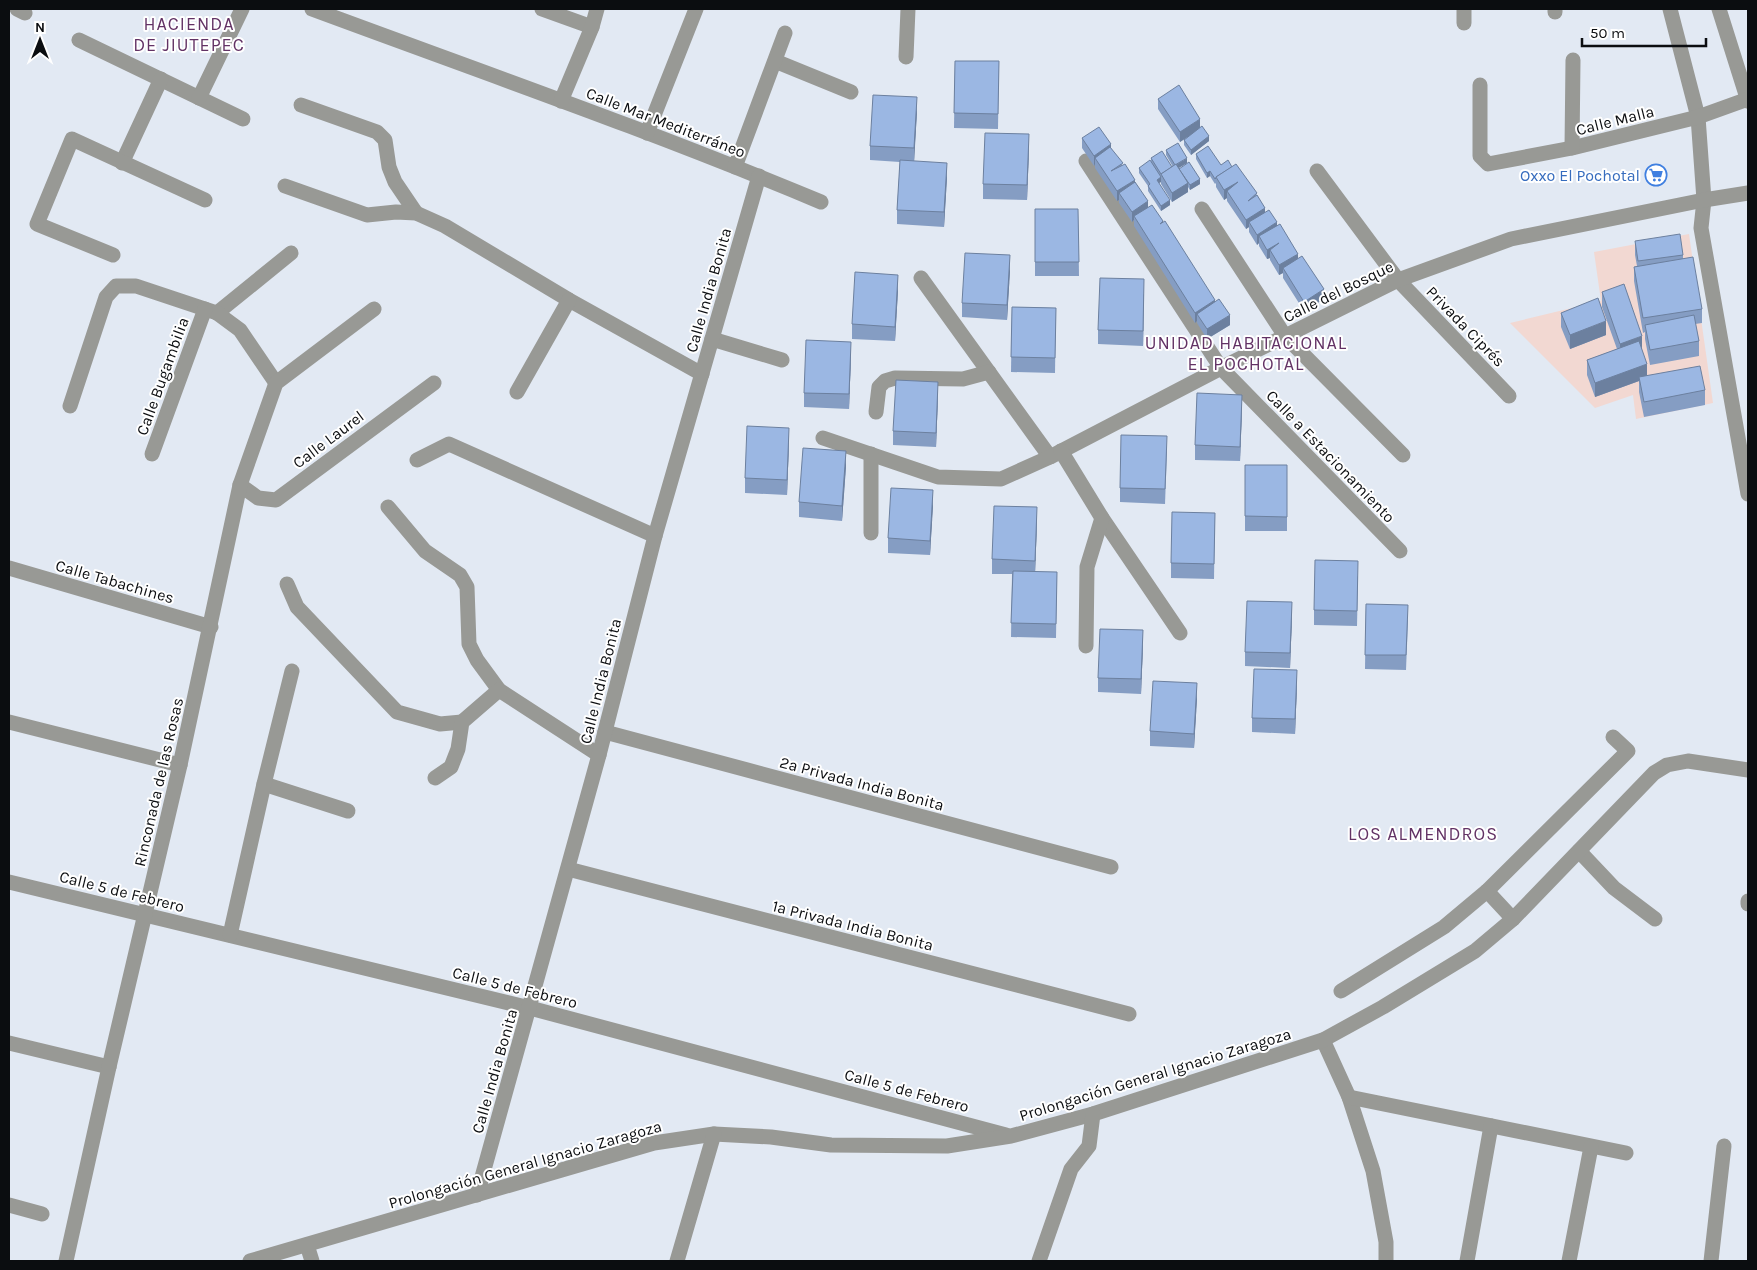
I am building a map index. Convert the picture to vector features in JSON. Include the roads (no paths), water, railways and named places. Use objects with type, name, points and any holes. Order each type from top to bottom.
[{"type":"street","points":[[199,98],[242,9]]},
{"type":"street","name":"Calle Mar Mediterráneo","points":[[312,9],[647,133],[821,202]]},
{"type":"street","points":[[542,9],[592,27]]},
{"type":"street","points":[[561,101],[592,27],[597,9]]},
{"type":"street","points":[[647,133],[696,9]]},
{"type":"street","points":[[906,56],[908,9]]},
{"type":"street","points":[[1670,9],[1698,117],[1704,200],[1701,228],[1748,494]]},
{"type":"street","points":[[1719,9],[1748,100]]},
{"type":"street","points":[[735,167],[785,32]]},
{"type":"street","points":[[79,40],[243,119]]},
{"type":"street","points":[[1572,148],[1573,60]]},
{"type":"street","points":[[775,61],[851,92]]},
{"type":"street","points":[[122,162],[161,80]]},
{"type":"street","name":"Calle Malla","points":[[1480,85],[1480,156],[1488,164],[1572,148],[1698,117],[1748,100]]},
{"type":"street","points":[[301,105],[377,132],[385,140],[389,167],[395,182],[416,213]]},
{"type":"street","points":[[113,255],[37,224],[72,139],[204,200]]},
{"type":"street","name":"Calle a Estacionamiento","points":[[1086,161],[1221,368],[1400,551]]},
{"type":"street","name":"Privada Ciprés","points":[[1317,171],[1398,280],[1509,396]]},
{"type":"street","name":"Calle India Bonita","points":[[477,1195],[599,755],[655,536],[759,176]]},
{"type":"street","points":[[285,186],[367,215],[396,212],[416,213],[445,226],[569,300],[702,374]]},
{"type":"street","name":"Calle del Bosque","points":[[823,438],[938,477],[1001,478],[1056,454],[1221,368],[1398,280],[1511,239],[1704,200],[1748,193]]},
{"type":"street","points":[[1202,209],[1285,336],[1403,455]]},
{"type":"street","points":[[211,311],[291,253]]},
{"type":"street","points":[[920,278],[989,372],[1056,454],[1180,633]]},
{"type":"street","points":[[70,406],[106,297],[116,286],[136,286],[211,311],[240,330],[276,383],[374,309]]},
{"type":"street","points":[[516,392],[569,300]]},
{"type":"street","name":"Calle Bugambilia","points":[[152,454],[211,311]]},
{"type":"street","points":[[712,339],[782,360]]},
{"type":"street","points":[[876,412],[879,387],[886,381],[894,378],[963,379],[989,372]]},
{"type":"street","name":"Rinconada de las Rosas","points":[[66,1261],[109,1067],[180,765],[240,485],[276,383]]},
{"type":"street","name":"Calle Laurel","points":[[240,485],[258,498],[276,500],[434,383]]},
{"type":"street","points":[[418,460],[449,444],[655,536]]},
{"type":"street","points":[[871,454],[871,533]]},
{"type":"street","points":[[388,507],[425,552],[460,576],[467,587],[469,644],[477,660],[499,690],[599,755]]},
{"type":"street","points":[[1086,646],[1087,567],[1102,518]]},
{"type":"street","name":"Calle Tabachines","points":[[9,568],[210,627]]},
{"type":"street","points":[[287,584],[297,607],[397,712],[440,724],[462,722],[499,690]]},
{"type":"street","points":[[230,936],[264,784],[292,671]]},
{"type":"street","points":[[9,722],[180,765]]},
{"type":"street","points":[[435,778],[451,767],[458,750],[462,722]]},
{"type":"street","name":"2a Privada India Bonita","points":[[605,732],[1111,867]]},
{"type":"street","points":[[1341,991],[1444,927],[1486,891],[1628,751],[1613,737]]},
{"type":"street","name":"Prolongación General Ignacio Zaragoza","points":[[250,1261],[654,1143],[714,1134],[771,1137],[831,1145],[947,1146],[1011,1136],[1093,1114],[1323,1040],[1383,1007],[1475,951],[1513,919],[1654,773],[1667,765],[1688,762],[1748,770]]},
{"type":"street","points":[[264,784],[348,811]]},
{"type":"street","points":[[1579,851],[1614,888],[1655,918]]},
{"type":"street","name":"1a Privada India Bonita","points":[[568,869],[1129,1014]]},
{"type":"street","name":"Calle 5 de Febrero","points":[[9,882],[530,1008],[1011,1136]]},
{"type":"street","points":[[1486,891],[1513,919]]},
{"type":"street","points":[[1323,1040],[1349,1097],[1373,1172],[1386,1242],[1386,1261]]},
{"type":"street","points":[[9,1043],[109,1067]]},
{"type":"street","points":[[1349,1097],[1626,1153]]},
{"type":"street","points":[[1039,1261],[1071,1169],[1089,1146],[1093,1114]]},
{"type":"street","points":[[1467,1261],[1492,1126]]},
{"type":"street","points":[[677,1261],[714,1134]]},
{"type":"street","points":[[1711,1261],[1724,1146]]},
{"type":"street","points":[[1569,1261],[1591,1147]]},
{"type":"street","points":[[9,1205],[42,1214]]},
{"type":"street","points":[[307,1245],[312,1261]]},
{"type":"place","name":"Oxxo El Pochotal","points":[[1656,175]]},
{"type":"district","name":"HACIENDA DE JIUTEPEC","points":[[189,34]]},
{"type":"district","name":"UNIDAD HABITACIONAL EL POCHOTAL","points":[[1246,353]]},
{"type":"district","name":"LOS ALMENDROS","points":[[1423,834]]}]
